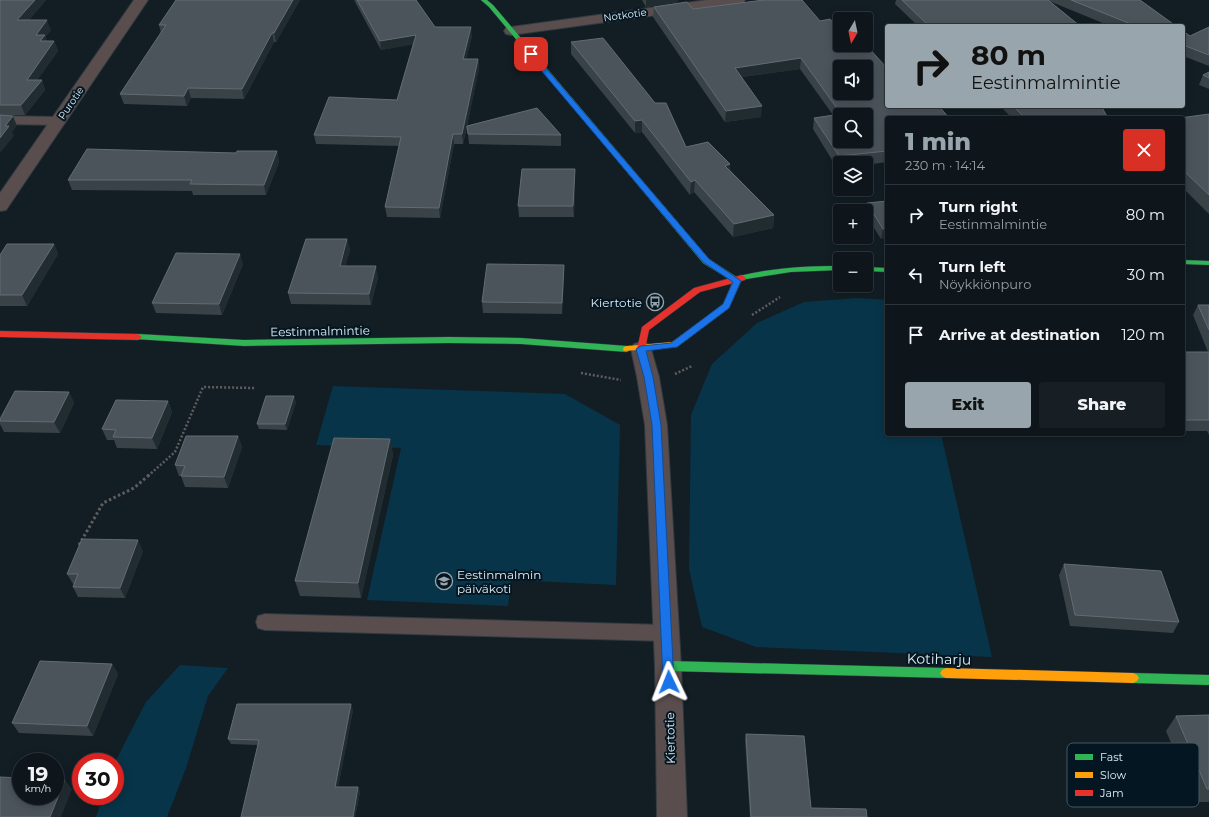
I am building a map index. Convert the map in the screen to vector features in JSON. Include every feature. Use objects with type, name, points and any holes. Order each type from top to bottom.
[{"type":"street","name":"Purotie","points":[[0,206],[60,121],[141,0]]},
{"type":"street","points":[[484,0],[706,260],[737,281]]},
{"type":"street","name":"Notkotie","points":[[511,31],[738,0]]},
{"type":"street","points":[[1185,262],[1209,262]]},
{"type":"street","points":[[641,349],[645,329],[697,290],[771,272],[811,268],[833,268]]},
{"type":"street","points":[[873,269],[885,270]]},
{"type":"street","name":"Eestinmalmintie","points":[[0,334],[165,337],[244,343],[448,340],[521,342],[612,349],[641,349],[674,345],[726,306],[737,281]]},
{"type":"street","name":"Kiertotie","points":[[641,349],[648,377],[656,425],[668,666],[672,817]]},
{"type":"street","name":"Kotiharju","points":[[668,666],[1209,680]]},
{"type":"lane","points":[[0,120],[60,121]]},
{"type":"lane","points":[[265,622],[666,633]]},
{"type":"path","points":[[608,378],[612,349]]},
{"type":"path","points":[[79,545],[103,503],[134,488],[176,452],[202,387],[254,388]]},
{"type":"shaded area","points":[[858,298],[885,300],[885,436],[941,436],[992,657],[756,647],[702,627],[689,569],[691,415],[712,364],[757,323],[804,302]]},
{"type":"shaded area","points":[[333,386],[565,394],[620,425],[616,585],[511,580],[508,606],[367,600],[401,448],[316,445]]},
{"type":"shaded area","points":[[180,665],[228,668],[208,696],[186,768],[167,817],[96,817],[100,805],[124,805],[124,753],[120,753],[146,702]]},
{"type":"building","points":[[0,0],[35,0],[17,20],[47,20],[36,35],[45,35],[40,41],[54,41],[27,80],[42,80],[21,105],[0,105]]},
{"type":"building","points":[[176,0],[293,0],[274,33],[272,33],[242,89],[188,88],[184,96],[120,94],[166,25],[159,25]]},
{"type":"building","points":[[357,0],[416,0],[435,27],[471,27],[463,59],[478,59],[462,134],[453,134],[439,208],[385,207],[401,137],[314,135],[329,97],[397,100],[416,35],[380,41]]},
{"type":"building","points":[[764,0],[802,0],[820,21],[830,19],[833,22],[833,52],[872,52],[885,66],[885,108],[941,108],[947,116],[885,116],[885,151],[839,156],[834,148],[873,148],[873,108],[837,108],[801,58],[735,68],[762,106],[726,111],[654,7],[687,2],[693,9]]},
{"type":"building","points":[[902,0],[1048,0],[1078,24],[927,24]]},
{"type":"building","points":[[1071,0],[1140,0],[1173,24],[1131,24]]},
{"type":"building","points":[[1209,27],[1209,55],[1185,46],[1185,32],[1190,36]]},
{"type":"building","points":[[603,38],[655,103],[666,103],[686,147],[708,142],[730,164],[725,166],[774,215],[734,224],[695,180],[691,182],[642,120],[635,121],[571,42]]},
{"type":"building","points":[[1209,72],[1209,78],[1203,75]]},
{"type":"building","points":[[537,108],[561,135],[468,134],[467,126]]},
{"type":"building","points":[[1015,108],[1102,108],[1107,116],[1023,116]]},
{"type":"building","points":[[1209,114],[1209,195],[1185,172],[1185,117]]},
{"type":"building","points":[[0,115],[13,116],[5,126],[9,126],[0,138]]},
{"type":"building","points":[[833,115],[833,147],[814,118]]},
{"type":"building","points":[[87,149],[236,153],[237,151],[277,151],[264,185],[190,184],[192,180],[68,180]]},
{"type":"building","points":[[522,169],[575,169],[573,206],[518,206]]},
{"type":"building","points":[[885,201],[885,228],[883,229],[873,213],[873,204],[868,204]]},
{"type":"building","points":[[306,239],[347,239],[340,266],[376,266],[369,294],[288,293]]},
{"type":"building","points":[[7,244],[54,244],[22,295],[0,295],[0,255]]},
{"type":"building","points":[[176,253],[240,254],[219,304],[152,303]]},
{"type":"building","points":[[487,264],[564,265],[562,303],[482,302]]},
{"type":"building","points":[[1198,305],[1209,305],[1209,330]]},
{"type":"building","points":[[1185,352],[1209,352],[1209,420],[1185,420]]},
{"type":"building","points":[[15,391],[69,392],[54,422],[0,421]]},
{"type":"building","points":[[266,396],[294,396],[285,424],[257,424]]},
{"type":"building","points":[[116,400],[168,401],[152,438],[113,437],[116,430],[102,429]]},
{"type":"building","points":[[186,436],[238,436],[224,477],[181,476],[185,466],[175,465]]},
{"type":"building","points":[[334,438],[390,439],[358,583],[295,581]]},
{"type":"building","points":[[82,539],[138,540],[120,588],[73,587],[78,574],[67,574]]},
{"type":"building","points":[[1064,564],[1161,571],[1179,622],[1075,615]]},
{"type":"building","points":[[40,661],[112,664],[87,726],[12,723]]},
{"type":"building","points":[[237,704],[351,704],[335,787],[358,787],[353,817],[241,817],[259,740],[228,739]]},
{"type":"building","points":[[1209,715],[1209,789],[1207,789],[1199,770],[1199,743],[1187,743],[1176,716]]},
{"type":"building","points":[[746,734],[804,736],[811,808],[866,809],[867,817],[751,817]]},
{"type":"building","points":[[0,777],[12,778],[12,805],[55,805],[50,817],[0,817]]},
{"type":"traffic: fast","points":[[484,0],[491,6],[706,261],[737,281]]},
{"type":"traffic: fast","points":[[1185,262],[1209,263]]},
{"type":"traffic: fast","points":[[742,278],[791,270],[833,268]]},
{"type":"traffic: fast","points":[[873,269],[885,270]]},
{"type":"traffic: fast","points":[[138,337],[244,343],[449,340],[521,341],[627,349]]},
{"type":"traffic: fast","points":[[668,666],[946,673]]},
{"type":"traffic: fast","points":[[1133,678],[1209,680]]},
{"type":"traffic: slow","points":[[627,349],[674,345],[726,306],[737,281]]},
{"type":"traffic: slow","points":[[946,673],[1133,678]]},
{"type":"traffic: jam","points":[[641,349],[645,329],[697,290],[742,278]]},
{"type":"traffic: jam","points":[[0,334],[138,337]]},
{"type":"place","name":"Kiertotie","points":[[655,302]]},
{"type":"place","name":"Eestinmalmin päiväkoti","points":[[444,581]]},
{"type":"route","points":[[531,54],[706,260],[737,281],[726,306],[674,345],[641,349],[648,377],[656,425],[669,682]]}]
